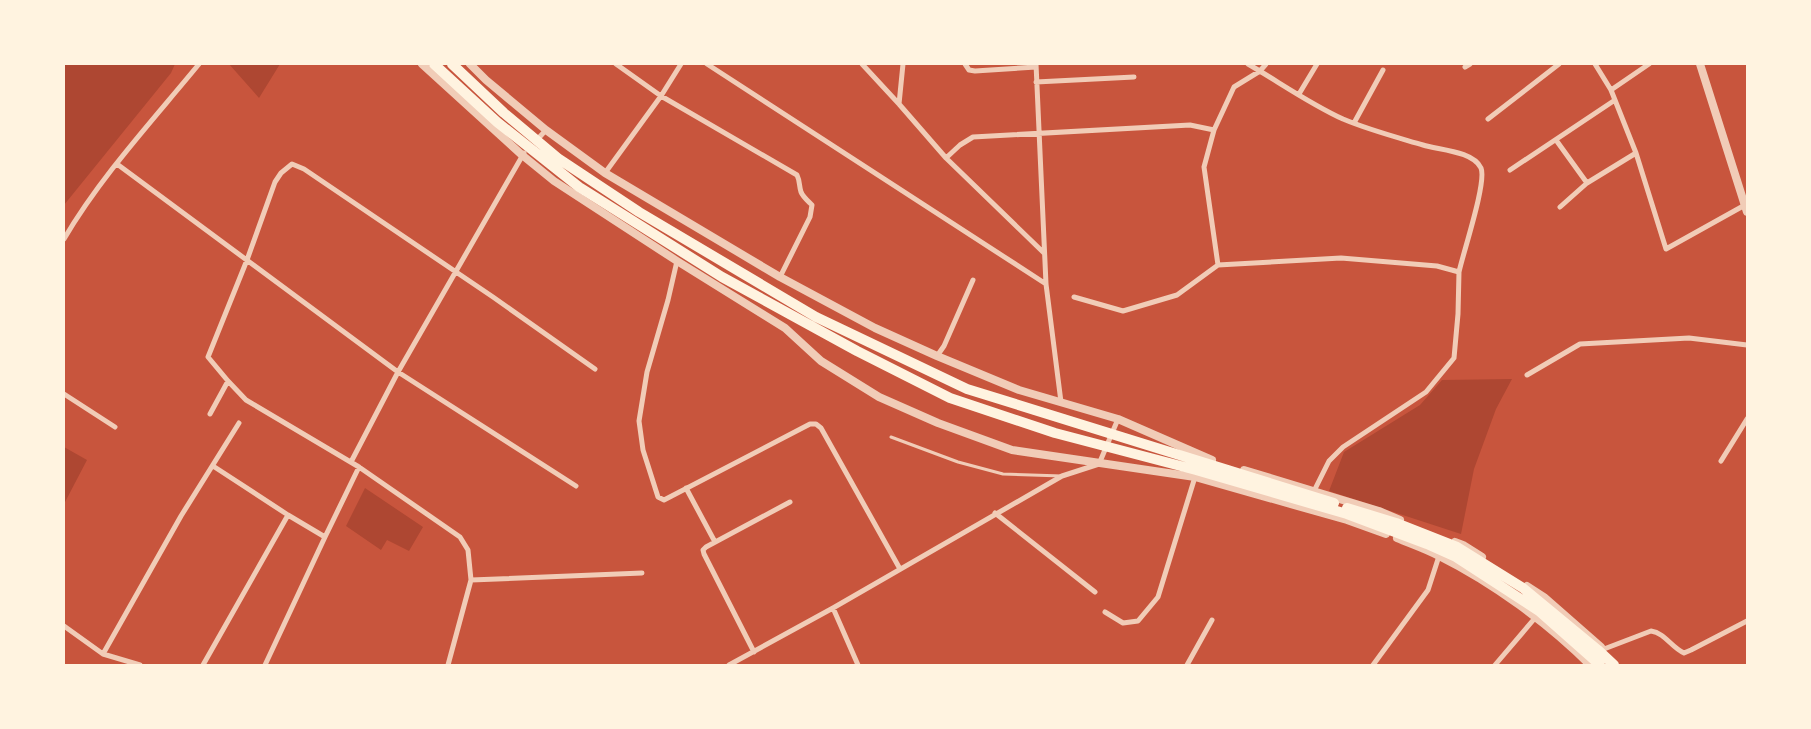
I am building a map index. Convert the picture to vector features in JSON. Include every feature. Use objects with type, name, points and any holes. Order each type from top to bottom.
[{"type":"highway","points":[[434,64],[497,122],[579,188],[722,277],[857,351],[950,398],[1055,432],[1196,470],[1347,514],[1427,544],[1456,557],[1539,610],[1600,665]]},
{"type":"highway","points":[[452,64],[504,112],[559,158],[638,212],[816,317],[968,389],[1396,523],[1456,547],[1523,588],[1614,665]]},
{"type":"street","points":[[64,239],[72,225],[117,164],[199,64]]},
{"type":"street","points":[[422,64],[522,155],[554,181],[785,328],[821,361],[879,397],[938,423],[1012,450],[1195,477],[1347,520],[1397,538],[1439,556],[1487,584],[1535,618],[1575,650],[1590,665]]},
{"type":"street","points":[[470,64],[486,80],[546,130],[605,173],[780,277],[875,328],[1019,390],[1118,419],[1210,460],[1379,511],[1463,545],[1544,598],[1620,665]]},
{"type":"street","points":[[616,64],[661,96],[797,175],[800,180],[800,190],[812,205],[810,217],[780,277]]},
{"type":"street","points":[[605,173],[661,96],[681,64]]},
{"type":"street","points":[[707,64],[1046,284]]},
{"type":"street","points":[[862,64],[900,104],[946,158],[1044,254]]},
{"type":"street","points":[[900,104],[903,64]]},
{"type":"street","points":[[965,64],[969,70],[975,71],[1036,65],[1046,284],[1061,402]]},
{"type":"street","points":[[1248,64],[1326,111],[1354,123],[1428,147],[1466,155],[1476,162],[1481,169],[1482,185],[1459,272],[1454,358],[1426,392],[1343,447],[1329,461],[1314,491]]},
{"type":"street","points":[[1218,265],[1204,167],[1214,130],[1234,87],[1260,71],[1266,64]]},
{"type":"street","points":[[1299,94],[1317,64]]},
{"type":"street","points":[[1488,119],[1559,64]]},
{"type":"street","points":[[1594,64],[1611,90],[1636,153],[1666,249],[1746,208],[1700,64]]},
{"type":"street","points":[[1611,90],[1649,64]]},
{"type":"street","points":[[1354,123],[1383,70]]},
{"type":"street","points":[[1036,82],[1134,77]]},
{"type":"street","points":[[1510,170],[1614,100]]},
{"type":"street","points":[[946,158],[960,145],[973,137],[1190,125],[1214,130]]},
{"type":"street","points":[[350,462],[398,372],[522,155],[546,130]]},
{"type":"street","points":[[1556,140],[1587,183]]},
{"type":"street","points":[[1560,207],[1587,183],[1636,153]]},
{"type":"street","points":[[117,164],[398,372],[576,486]]},
{"type":"street","points":[[448,665],[471,580],[468,550],[460,537],[359,467],[246,400],[208,357],[247,260],[275,182],[281,173],[292,164],[304,169],[493,297],[595,369]]},
{"type":"street","points":[[1074,297],[1124,311],[1177,295],[1218,265],[1341,258],[1437,266],[1459,272]]},
{"type":"street","points":[[677,261],[647,372],[639,421],[643,450],[658,497],[664,500],[810,424],[816,424],[821,428],[900,569]]},
{"type":"street","points":[[937,356],[944,346],[973,280]]},
{"type":"street","points":[[1527,375],[1580,344],[1689,338],[1747,345]]},
{"type":"street","points":[[210,414],[228,380]]},
{"type":"street","points":[[64,394],[115,427]]},
{"type":"street","points":[[729,665],[833,608],[1062,476],[1099,464],[1118,419]]},
{"type":"street","points":[[1721,461],[1747,419]]},
{"type":"street","points":[[103,654],[181,516],[214,466],[239,423]]},
{"type":"street","points":[[214,466],[325,537]]},
{"type":"street","points":[[265,665],[359,467]]},
{"type":"street","points":[[1105,612],[1123,623],[1138,621],[1158,597],[1195,477]]},
{"type":"street","points":[[686,488],[715,542]]},
{"type":"street","points":[[754,652],[703,550],[790,502]]},
{"type":"street","points":[[996,513],[1095,592]]},
{"type":"street","points":[[202,665],[288,515]]},
{"type":"street","points":[[1373,665],[1428,590],[1439,556]]},
{"type":"street","points":[[471,580],[642,573]]},
{"type":"street","points":[[833,608],[858,665]]},
{"type":"street","points":[[1496,665],[1535,618]]},
{"type":"street","points":[[1187,665],[1212,620]]},
{"type":"street","points":[[1604,649],[1651,632],[1659,632],[1677,650],[1684,653],[1747,621]]},
{"type":"street","points":[[64,626],[103,654],[140,665]]},
{"type":"lane","points":[[892,438],[949,459],[1002,474],[1062,476]]},
{"type":"shaded area","points":[[64,64],[175,64],[171,73],[64,205]]},
{"type":"shaded area","points":[[229,64],[280,64],[259,98]]},
{"type":"shaded area","points":[[1512,379],[1496,409],[1474,469],[1461,534],[1329,491],[1344,452],[1420,405],[1442,380]]},
{"type":"shaded area","points":[[64,447],[87,460],[64,504]]},
{"type":"shaded area","points":[[365,488],[423,527],[409,551],[387,540],[381,550],[346,526]]}]
